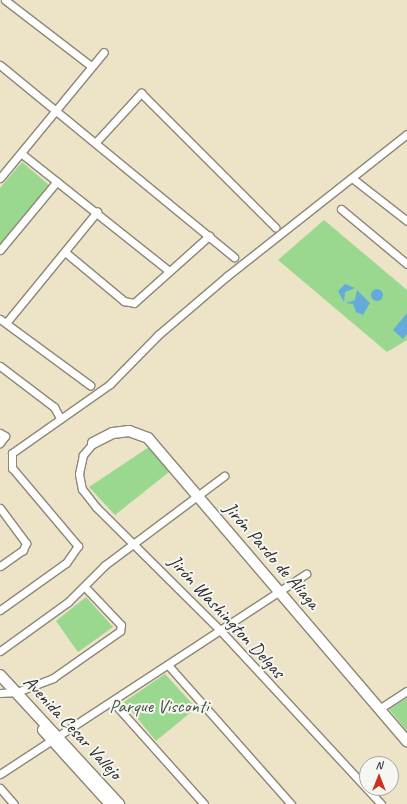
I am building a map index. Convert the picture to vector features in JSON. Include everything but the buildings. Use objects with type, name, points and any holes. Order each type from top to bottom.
[{"type":"street","points":[[5,0],[90,66]]},
{"type":"street","points":[[0,178],[22,154],[90,66],[104,52]]},
{"type":"street","points":[[0,65],[57,110],[234,257]]},
{"type":"street","points":[[96,142],[140,93],[275,227]]},
{"type":"street","points":[[0,610],[66,563],[78,549],[77,543],[10,462],[12,453],[110,384],[158,335],[407,134]]},
{"type":"street","points":[[22,154],[97,212],[169,271]]},
{"type":"street","points":[[352,178],[407,221]]},
{"type":"street","points":[[0,250],[57,181]]},
{"type":"street","points":[[341,210],[407,264]]},
{"type":"street","points":[[6,323],[97,212]]},
{"type":"street","points":[[65,252],[124,301],[134,303],[209,236]]},
{"type":"street","points":[[0,319],[90,385]]},
{"type":"street","points":[[0,366],[54,407],[60,418]]},
{"type":"street","name":"Jirón Pardo de Aliaga","points":[[93,443],[113,433],[129,431],[148,438],[407,741]]},
{"type":"street","points":[[0,433],[5,436],[0,443]]},
{"type":"street","name":"Jirón Washington Delgas","points":[[93,443],[83,455],[79,474],[82,489],[134,544],[220,630],[381,804]]},
{"type":"street","points":[[0,651],[85,586],[105,565],[224,476]]},
{"type":"street","points":[[0,508],[26,543],[23,550],[0,566]]},
{"type":"street","points":[[0,774],[168,666],[278,591],[306,574]]},
{"type":"street","points":[[6,691],[53,678],[120,631],[121,625],[85,586]]},
{"type":"street","points":[[168,666],[291,804]]},
{"type":"street","name":"Avenida Cesar Vallejo","points":[[0,675],[6,691],[55,738],[119,804]]},
{"type":"street","points":[[379,709],[407,691]]},
{"type":"street","points":[[112,701],[204,804]]},
{"type":"street","name":"Avenida Cesar Vallejo","points":[[55,738],[110,804]]},
{"type":"street","points":[[0,788],[14,804]]},
{"type":"green space","points":[[22,162],[49,185],[0,245],[0,188]]},
{"type":"green space","points":[[324,220],[407,290],[407,340],[387,352],[278,260]]},
{"type":"green space","points":[[149,447],[169,472],[115,515],[89,487]]},
{"type":"green space","points":[[86,597],[113,627],[78,652],[56,621]]},
{"type":"green space","name":"Parque Visconti","points":[[165,674],[196,708],[156,741],[124,702]]},
{"type":"green space","points":[[407,698],[407,731],[389,709]]},
{"type":"water","points":[[345,284],[355,288],[345,292],[344,302],[338,291]]},
{"type":"water","points":[[375,289],[379,289],[383,295],[379,301],[375,301],[371,297],[371,293]]},
{"type":"water","points":[[357,290],[370,303],[363,315],[356,312],[353,304],[346,303],[355,300]]},
{"type":"water","points":[[407,313],[407,334],[403,339],[393,330]]}]
